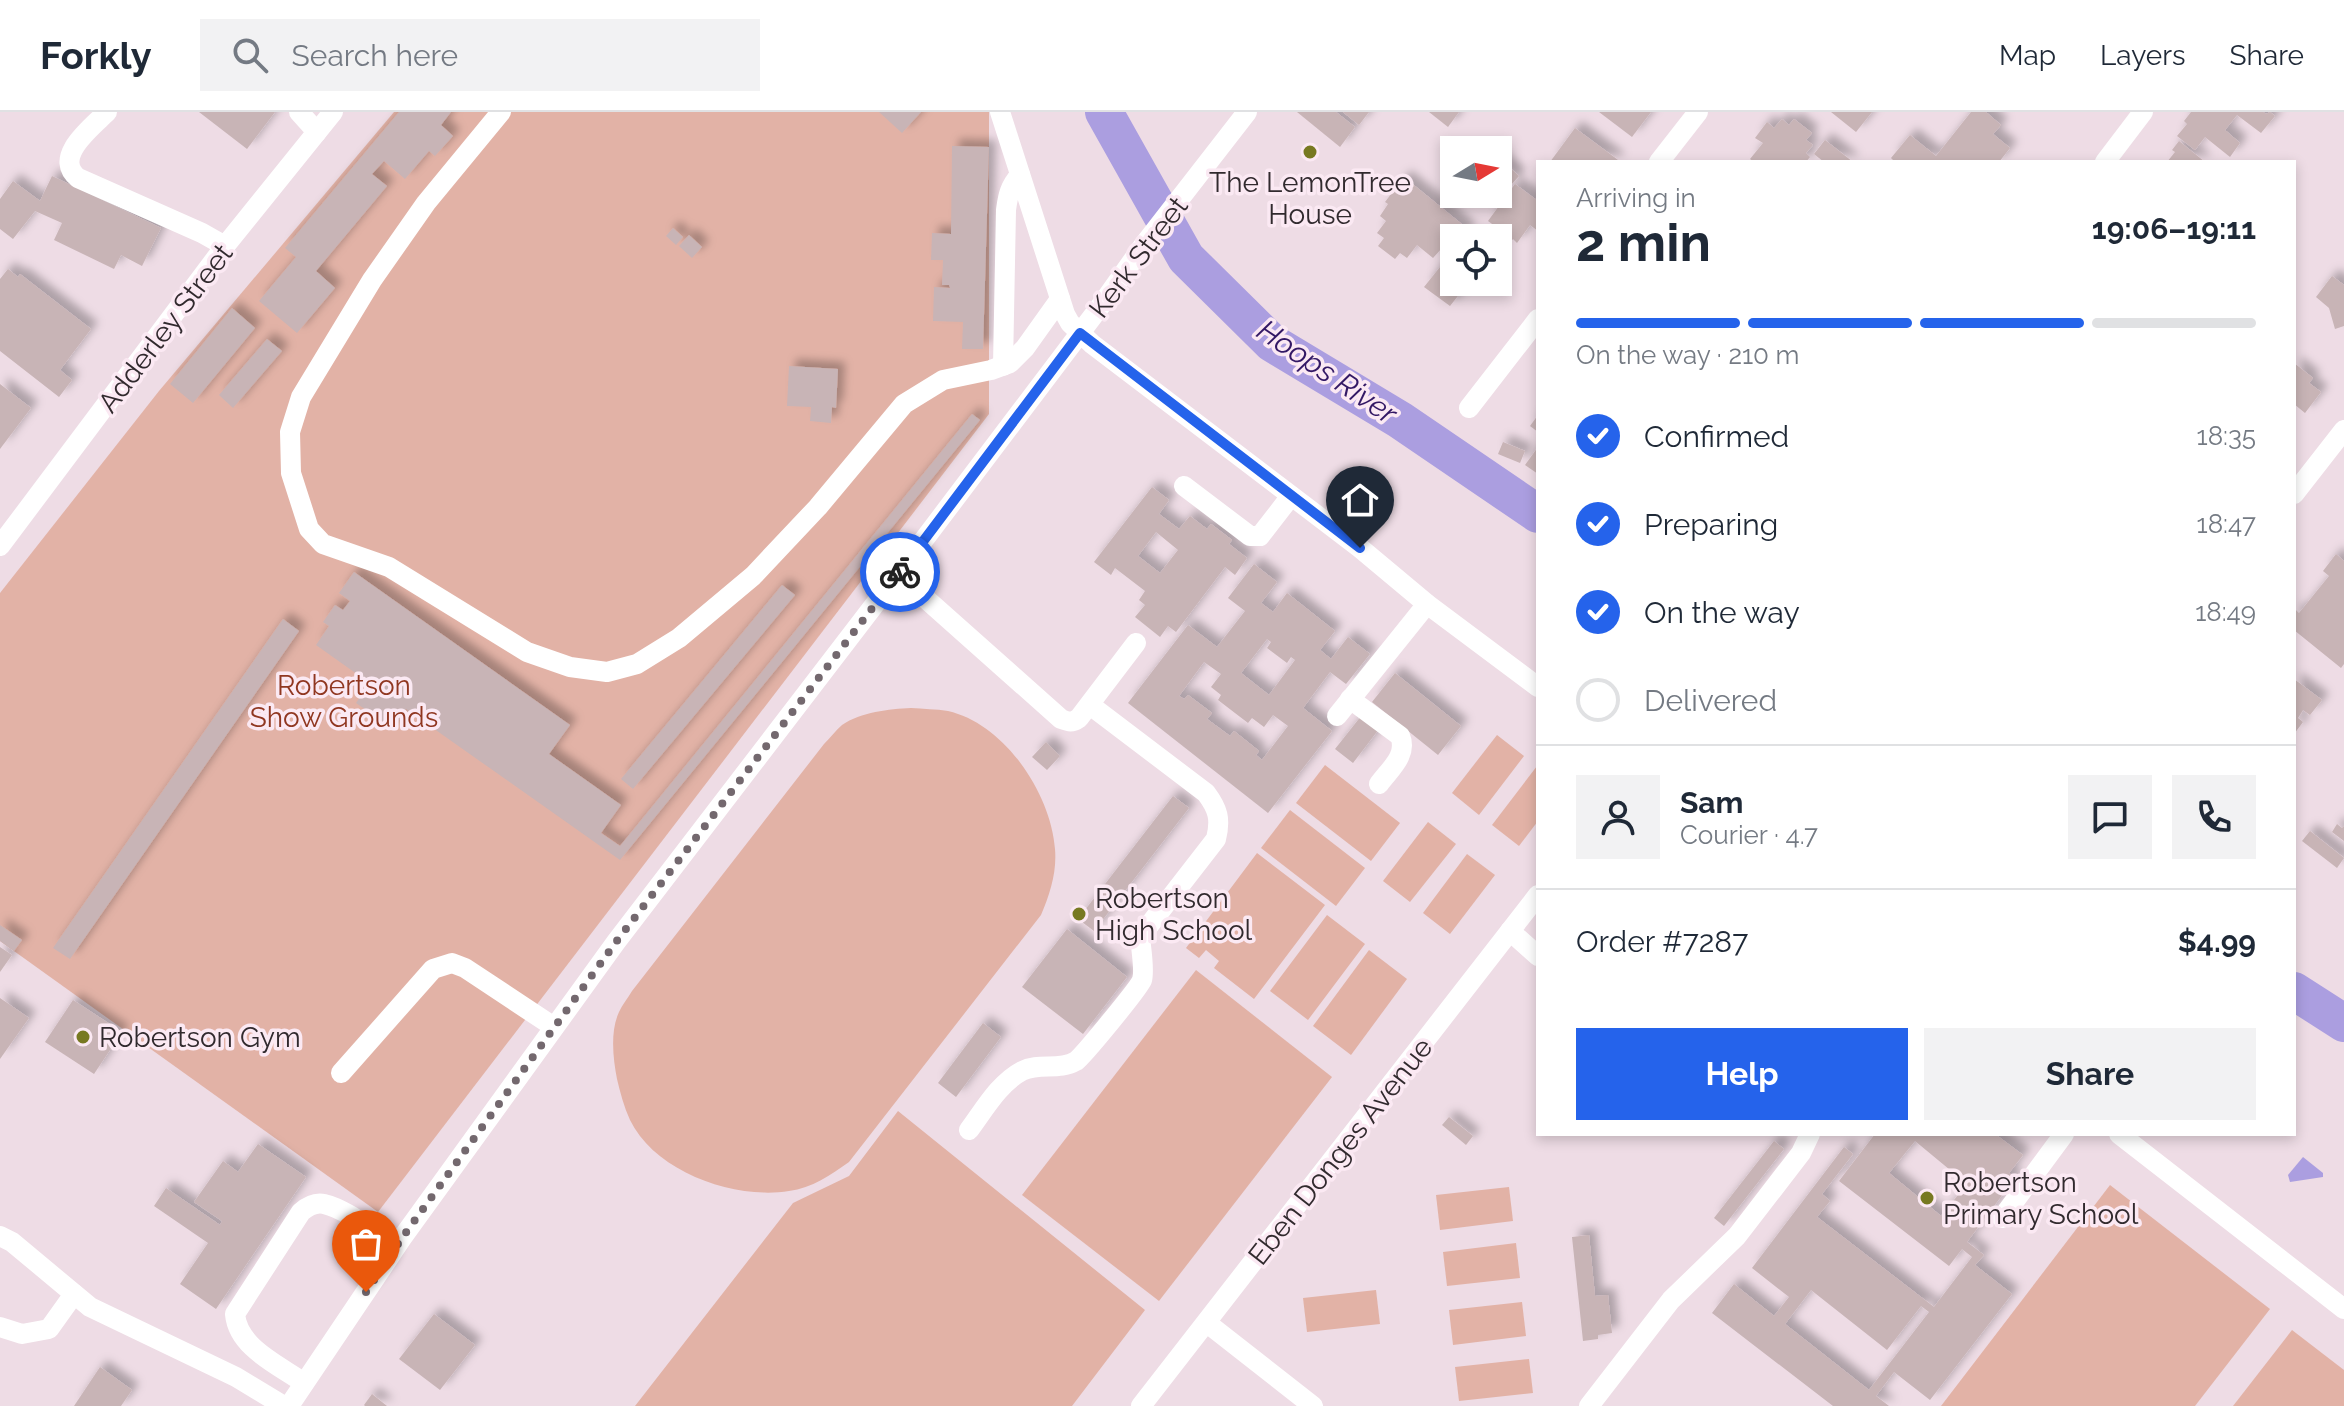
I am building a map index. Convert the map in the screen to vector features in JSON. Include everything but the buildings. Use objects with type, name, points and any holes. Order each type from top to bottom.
[{"type":"street","points":[[107,112],[70,154],[73,174],[225,246]]},
{"type":"street","points":[[299,112],[317,132]]},
{"type":"street","name":"Adderley Street","points":[[0,546],[225,246],[333,112]]},
{"type":"street","points":[[501,112],[426,203],[372,280],[301,397],[290,432],[291,473],[309,529],[323,544],[389,567],[527,652],[570,667],[607,672],[637,664],[679,638],[753,576],[818,507],[904,404],[943,380],[1003,366],[1016,358],[1060,299]]},
{"type":"street","points":[[1000,112],[1070,323],[1360,548],[1427,604],[1536,686]]},
{"type":"street","name":"Kerk Street","points":[[286,1406],[396,1246],[616,942],[1247,112]]},
{"type":"street","points":[[1661,160],[1698,112]]},
{"type":"street","points":[[2107,160],[2143,112]]},
{"type":"street","points":[[1003,366],[1006,210],[1008,194],[1020,175]]},
{"type":"street","points":[[1469,408],[1536,322]]},
{"type":"street","points":[[2296,491],[2344,430]]},
{"type":"street","points":[[1184,486],[1255,537],[1260,536],[1291,496]]},
{"type":"street","points":[[898,574],[1061,719],[1074,722],[1136,643]]},
{"type":"street","points":[[1337,716],[1427,604]]},
{"type":"street","points":[[1350,699],[1400,736],[1402,741],[1402,753],[1379,784]]},
{"type":"street","points":[[969,1130],[1004,1085],[1023,1070],[1076,1061],[1136,991],[1144,977],[1140,937],[1216,839],[1220,824],[1217,808],[1206,793],[1090,705]]},
{"type":"street","name":"Eben Donges Avenue","points":[[1141,1406],[1536,898]]},
{"type":"street","points":[[1510,931],[1536,954]]},
{"type":"street","points":[[341,1073],[433,969],[452,963],[465,968],[554,1027]]},
{"type":"street","points":[[1589,1406],[1671,1300],[1737,1236],[1801,1153],[1809,1136]]},
{"type":"street","points":[[2002,1218],[2063,1136]]},
{"type":"street","points":[[2122,1136],[2344,1309]]},
{"type":"street","points":[[304,1383],[243,1338],[237,1328],[235,1314],[301,1212],[315,1204],[325,1204],[396,1246]]},
{"type":"street","points":[[0,1236],[12,1242],[90,1307],[236,1377],[286,1406]]},
{"type":"street","points":[[0,1327],[22,1334],[49,1329],[74,1294]]},
{"type":"street","points":[[1207,1323],[1313,1406]]},
{"type":"green space","name":"Robertson Show Grounds","points":[[394,112],[989,112],[989,414],[378,1212],[0,941],[0,593],[159,391]]},
{"type":"green space","points":[[911,708],[948,711],[969,718],[988,730],[1021,764],[1045,806],[1055,849],[1052,883],[1041,915],[849,1162],[813,1184],[768,1193],[722,1186],[677,1168],[642,1138],[630,1120],[614,1063],[613,1036],[619,1012],[632,991],[838,729],[866,714]]},
{"type":"green space","points":[[1497,735],[1524,756],[1479,815],[1452,793]]},
{"type":"green space","points":[[1325,765],[1400,823],[1371,861],[1296,803]]},
{"type":"green space","points":[[1536,767],[1536,824],[1519,846],[1492,825]]},
{"type":"green space","points":[[1290,810],[1365,868],[1336,906],[1261,848]]},
{"type":"green space","points":[[1428,822],[1456,844],[1410,902],[1383,881]]},
{"type":"green space","points":[[1257,853],[1325,905],[1254,999],[1214,968],[1219,961],[1206,950],[1199,958],[1186,948]]},
{"type":"green space","points":[[1467,854],[1495,875],[1450,934],[1423,913]]},
{"type":"green space","points":[[1327,915],[1365,944],[1308,1020],[1270,991]]},
{"type":"green space","points":[[1369,950],[1407,979],[1351,1055],[1313,1026]]},
{"type":"green space","points":[[1196,970],[1332,1077],[1159,1301],[1022,1195]]},
{"type":"green space","points":[[898,1111],[1145,1310],[1072,1406],[635,1406],[793,1203],[849,1176]]},
{"type":"green space","points":[[2110,1185],[2270,1309],[2195,1406],[1941,1406]]},
{"type":"green space","points":[[1509,1187],[1513,1221],[1440,1230],[1436,1195]]},
{"type":"green space","points":[[1516,1243],[1520,1278],[1447,1286],[1443,1252]]},
{"type":"green space","points":[[1376,1290],[1380,1324],[1307,1332],[1303,1298]]},
{"type":"green space","points":[[1522,1302],[1526,1336],[1453,1345],[1449,1310]]},
{"type":"green space","points":[[2292,1330],[2344,1370],[2344,1406],[2233,1406]]},
{"type":"green space","points":[[1529,1359],[1533,1393],[1459,1401],[1455,1367]]},
{"type":"shaded area","points":[[2303,1157],[2323,1173],[2323,1177],[2290,1182],[2288,1175]]},
{"type":"waterway","name":"Hoops River","points":[[1104,112],[1186,258],[1272,343],[1400,420],[1536,513]]},
{"type":"waterway","name":"Hoops River","points":[[2296,992],[2344,1023]]},
{"type":"way so far","points":[[366,1292],[616,942],[900,572]]},
{"type":"place","name":"The LemonTree House","points":[[1310,152]]},
{"type":"place","name":"Robertson High School","points":[[1079,914]]},
{"type":"place","name":"Robertson Gym","points":[[83,1037]]},
{"type":"place","name":"Robertson Primary School","points":[[1927,1198]]},
{"type":"route","points":[[900,572],[1080,333],[1360,548]]}]
